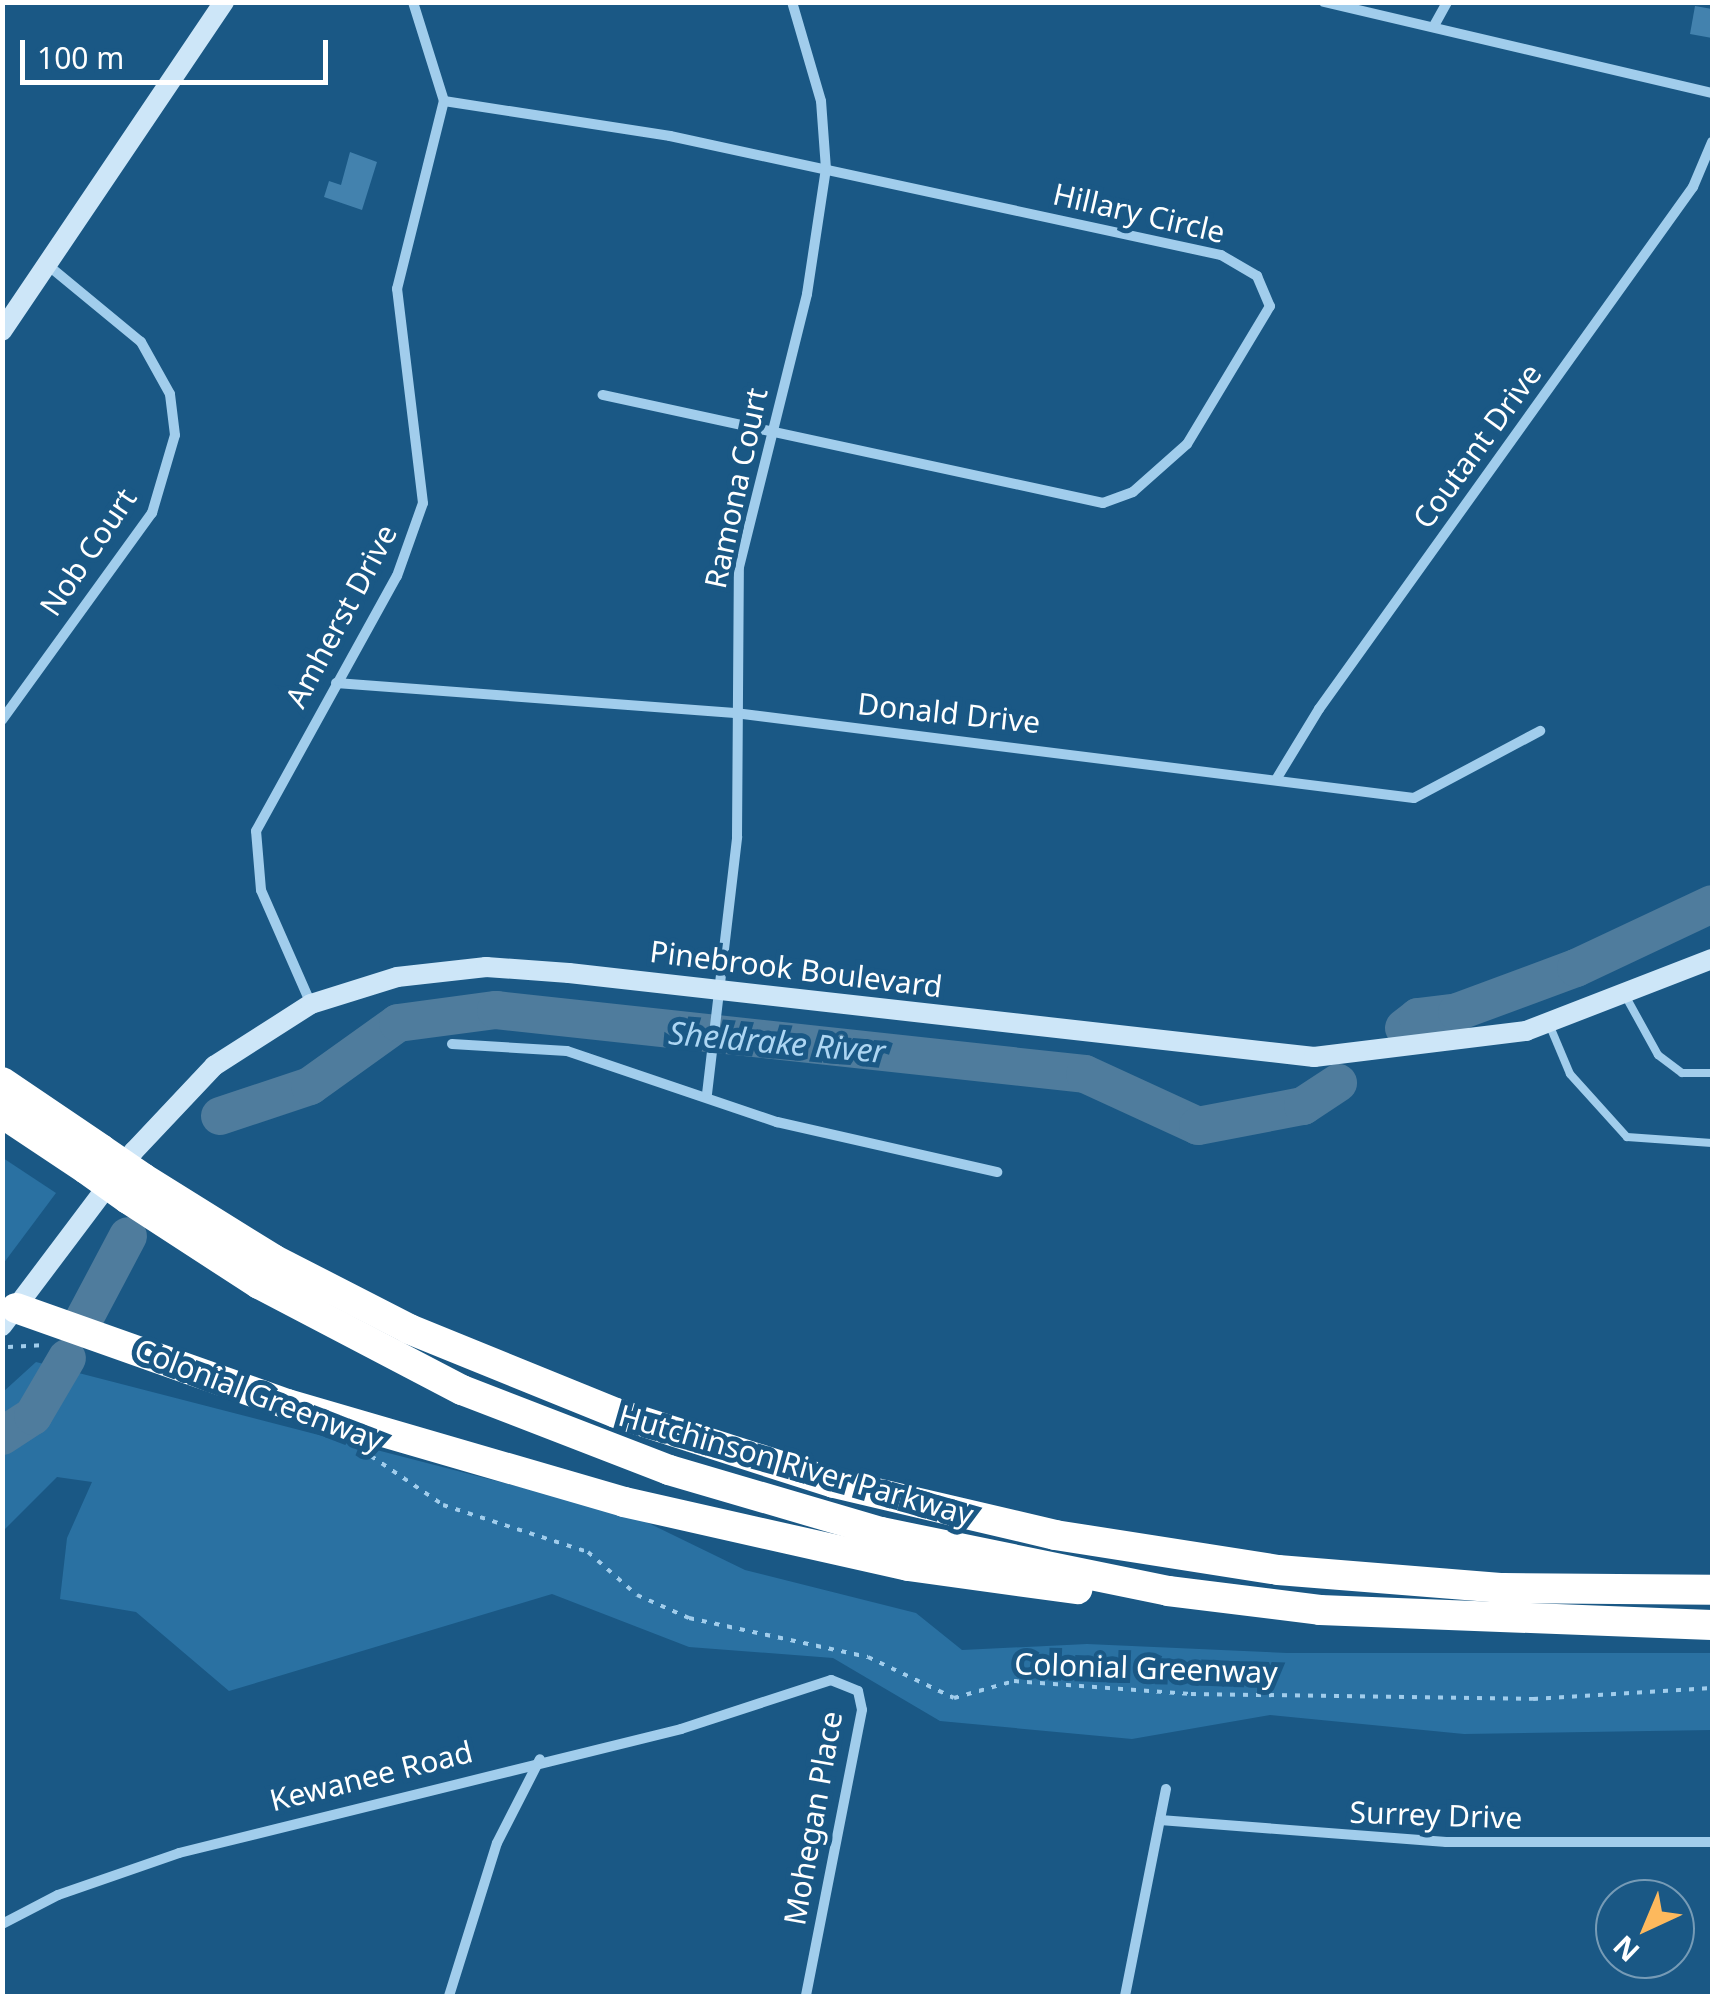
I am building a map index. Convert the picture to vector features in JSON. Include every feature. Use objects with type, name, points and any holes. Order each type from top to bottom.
[{"type":"highway","name":"Hutchinson River Parkway","points":[[2,1082],[93,1159],[326,1322],[595,1444],[881,1532],[1168,1591],[1390,1617],[1712,1624]]},
{"type":"highway","name":"Hutchinson River Parkway","points":[[2,1113],[93,1159]]},
{"type":"highway","name":"Hutchinson River Parkway","points":[[135,1188],[408,1329],[616,1414],[834,1483],[1055,1535],[1259,1568],[1466,1586],[1712,1590]]},
{"type":"highway","points":[[9,1317],[287,1404],[708,1522],[1030,1588],[1168,1591]]},
{"type":"street","points":[[2,331],[50,266],[224,2]]},
{"type":"street","points":[[412,2],[444,102]]},
{"type":"street","name":"Ramona Court","points":[[707,1094],[737,837],[739,567],[817,248],[826,168],[821,100],[792,2]]},
{"type":"street","points":[[1324,2],[1435,24],[1712,94]]},
{"type":"street","points":[[1435,24],[1447,2]]},
{"type":"street","name":"Hillary Circle","points":[[444,102],[826,168],[1221,256],[1257,276],[1270,306],[1186,444],[1133,492],[1103,503],[772,429],[603,396]]},
{"type":"street","name":"Amherst Drive","points":[[310,1004],[261,890],[256,831],[397,576],[422,503],[397,289],[444,102]]},
{"type":"street","name":"Coutant Drive","points":[[1278,778],[1318,708],[1693,187],[1712,142]]},
{"type":"street","name":"Nob Court","points":[[2,720],[152,513],[175,435],[170,394],[141,342],[50,266]]},
{"type":"street","name":"Donald Drive","points":[[336,683],[735,713],[1414,798],[1540,731]]},
{"type":"street","name":"Pinebrook Boulevard","points":[[9,1317],[194,1084],[310,1004],[397,977],[486,967],[1314,1057],[1456,1045],[1549,1024],[1626,997],[1712,959]]},
{"type":"street","points":[[452,1044],[491,1053],[542,1046],[707,1094],[776,1122],[997,1172]]},
{"type":"street","name":"Mohegan Place","points":[[761,1703],[831,1680],[858,1691],[862,1710],[806,1996]]},
{"type":"street","name":"Kewanee Road","points":[[2,1924],[58,1895],[180,1853],[761,1703]]},
{"type":"street","points":[[449,1996],[497,1843],[540,1759]]},
{"type":"street","points":[[1124,1996],[1166,1789]]},
{"type":"street","name":"Surrey Drive","points":[[1160,1820],[1446,1842],[1712,1842]]},
{"type":"lane","points":[[1626,997],[1658,1055],[1682,1073],[1712,1073]]},
{"type":"lane","points":[[1549,1024],[1570,1074],[1627,1137],[1712,1144]]},
{"type":"path","points":[[2,1338],[11,1351],[50,1344]]},
{"type":"path","name":"Colonial Greenway","points":[[354,1450],[443,1505],[588,1552],[637,1595],[688,1618],[868,1657],[954,1698],[1014,1681],[1190,1694],[1533,1698],[1712,1688]]},
{"type":"shaded area","points":[[3,1158],[56,1193],[3,1264]]},
{"type":"shaded area","points":[[36,1362],[636,1517],[745,1570],[916,1613],[962,1650],[1087,1644],[1287,1653],[1712,1653],[1712,1730],[1464,1734],[1270,1715],[1132,1739],[940,1721],[833,1658],[689,1647],[552,1594],[229,1691],[136,1612],[60,1599],[67,1538],[92,1482],[57,1477],[3,1531],[3,1392]]},
{"type":"building","points":[[1695,6],[1712,9],[1712,38],[1690,34]]},
{"type":"building","points":[[350,152],[377,162],[362,210],[324,197],[329,181],[341,185]]},
{"type":"waterway","name":"Sheldrake River","points":[[1404,1028],[1418,1017],[1457,1012],[1576,968],[1712,904]]},
{"type":"waterway","name":"Sheldrake River","points":[[220,1116],[310,1086],[398,1023],[496,1010],[1085,1074],[1198,1126],[1303,1106],[1338,1083]]},
{"type":"waterway","name":"Sheldrake River","points":[[83,1321],[128,1236]]},
{"type":"waterway","name":"Sheldrake River","points":[[2,1436],[33,1416],[67,1358]]}]
